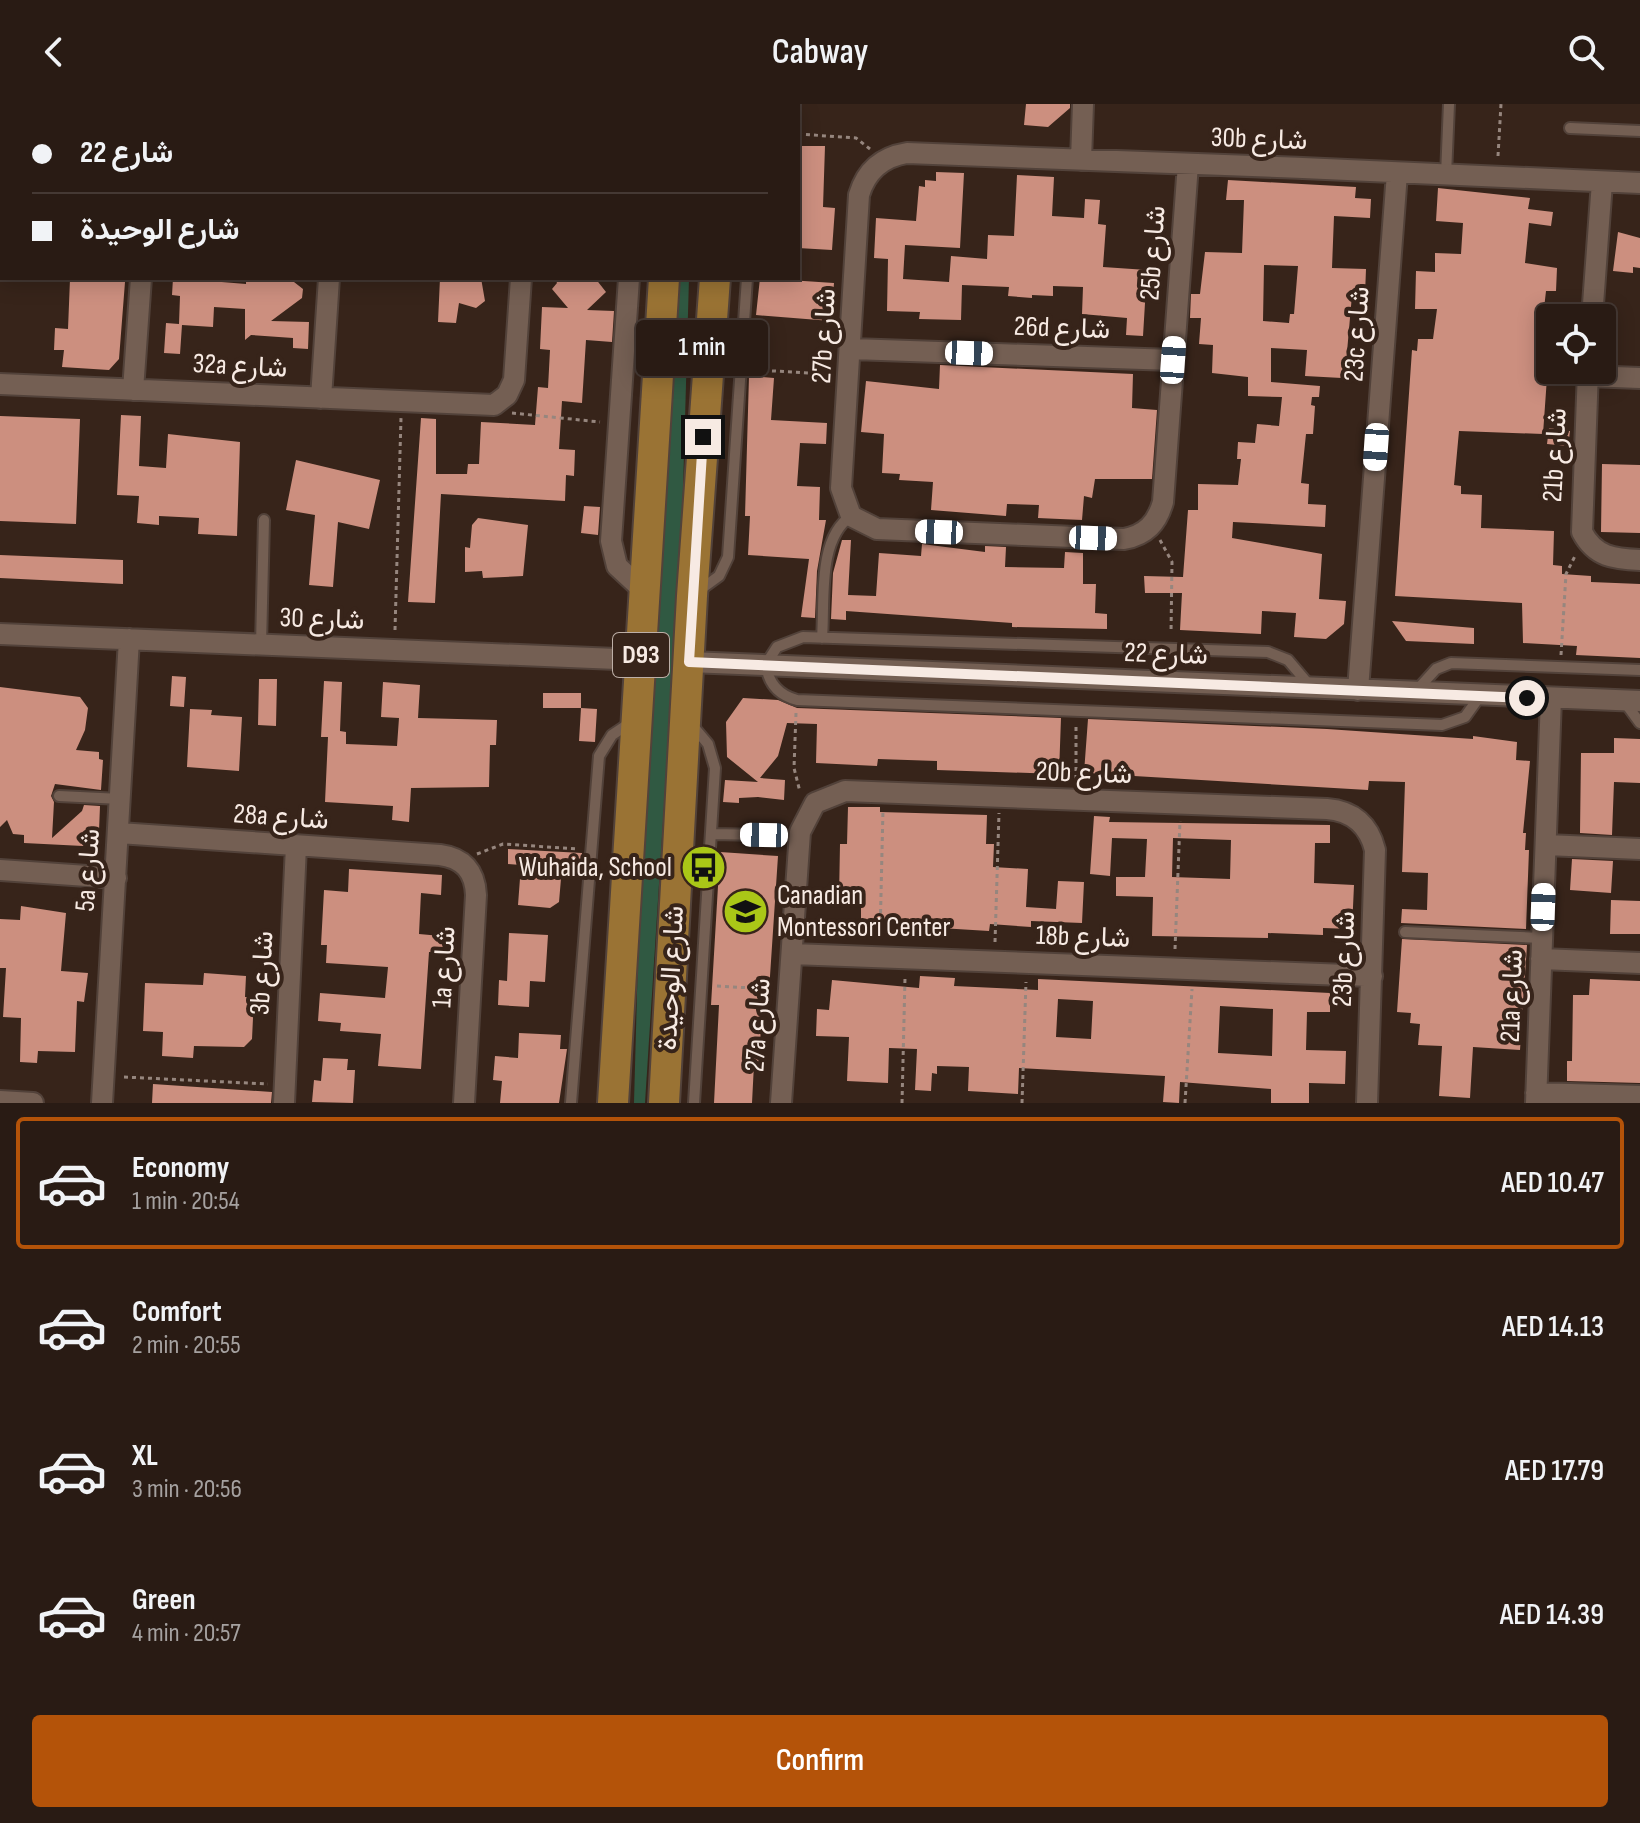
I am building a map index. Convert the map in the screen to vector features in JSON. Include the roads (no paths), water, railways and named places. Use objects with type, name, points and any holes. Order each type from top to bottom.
[{"type":"main road","name":"شارع الوحيدة","points":[[613,1103],[664,280]]},
{"type":"main road","name":"شارع الوحيدة","points":[[664,1103],[692,596],[715,280]]},
{"type":"street","points":[[1081,160],[1083,104]]},
{"type":"street","name":"30b شارع","points":[[879,163],[907,153],[1640,183]]},
{"type":"street","name":"27b شارع","points":[[851,516],[841,488],[852,349],[859,195],[866,178],[879,163]]},
{"type":"street","name":"25b شارع","points":[[851,516],[877,529],[1124,539],[1146,531],[1154,523],[1163,502],[1188,164]]},
{"type":"street","name":"23c شارع","points":[[1358,690],[1397,173]]},
{"type":"street","points":[[1593,304],[1602,182]]},
{"type":"street","points":[[133,390],[141,280]]},
{"type":"street","points":[[321,398],[329,280]]},
{"type":"street","name":"32a شارع","points":[[0,384],[486,405],[507,395],[514,380],[521,280]]},
{"type":"street","points":[[629,280],[613,554],[625,576],[645,592]]},
{"type":"street","name":"26d شارع","points":[[852,349],[1173,360]]},
{"type":"street","points":[[1616,376],[1640,378]]},
{"type":"street","name":"21b شارع","points":[[1587,384],[1580,521],[1587,542],[1604,556],[1640,560]]},
{"type":"street","name":"شارع 30","points":[[0,634],[641,660]]},
{"type":"street","name":"5a شارع","points":[[102,1103],[129,639]]},
{"type":"street","name":"شارع 22","points":[[689,662],[1632,701]]},
{"type":"street","name":"21a شارع","points":[[1536,1098],[1551,698]]},
{"type":"street","name":"20b شارع","points":[[809,810],[834,792],[1336,810],[1360,821]]},
{"type":"street","name":"27a شارع","points":[[781,1103],[800,832],[809,810]]},
{"type":"street","name":"23b شارع","points":[[1360,821],[1375,850],[1367,1103]]},
{"type":"street","name":"28a شارع","points":[[119,833],[440,855],[452,857],[466,866]]},
{"type":"street","points":[[1546,845],[1640,849]]},
{"type":"street","name":"3b شارع","points":[[284,1094],[296,846]]},
{"type":"street","name":"1a شارع","points":[[464,1103],[476,895],[475,883],[466,866]]},
{"type":"street","points":[[0,870],[116,878]]},
{"type":"street","name":"18b شارع","points":[[792,954],[1372,976]]},
{"type":"street","points":[[1541,959],[1640,963]]},
{"type":"street","points":[[1536,1098],[1640,1096]]},
{"type":"street","points":[[0,1101],[33,1103]]},
{"type":"lane","points":[[1446,175],[1449,104]]},
{"type":"lane","points":[[1570,128],[1640,131]]},
{"type":"lane","points":[[692,596],[719,576],[728,557],[747,280]]},
{"type":"lane","points":[[822,638],[829,547],[836,529],[851,516]]},
{"type":"lane","points":[[261,645],[264,520]]},
{"type":"lane","points":[[1312,688],[1279,655],[1170,649],[803,637],[785,641],[766,664],[772,685],[779,692],[797,700],[1442,725],[1465,717],[1480,696]]},
{"type":"lane","points":[[1416,693],[1436,669],[1451,663],[1640,670]]},
{"type":"lane","points":[[1632,701],[1640,723]]},
{"type":"lane","points":[[571,1103],[599,756],[612,735],[638,718]]},
{"type":"lane","points":[[685,718],[708,744],[714,760],[694,1103]]},
{"type":"lane","points":[[59,796],[121,799]]},
{"type":"lane","points":[[712,834],[764,835]]},
{"type":"lane","points":[[1405,932],[1542,938]]},
{"type":"place","name":"Wuhaida, School","points":[[703,867]]},
{"type":"place","name":"Canadian Montessori Center","points":[[746,911]]}]
